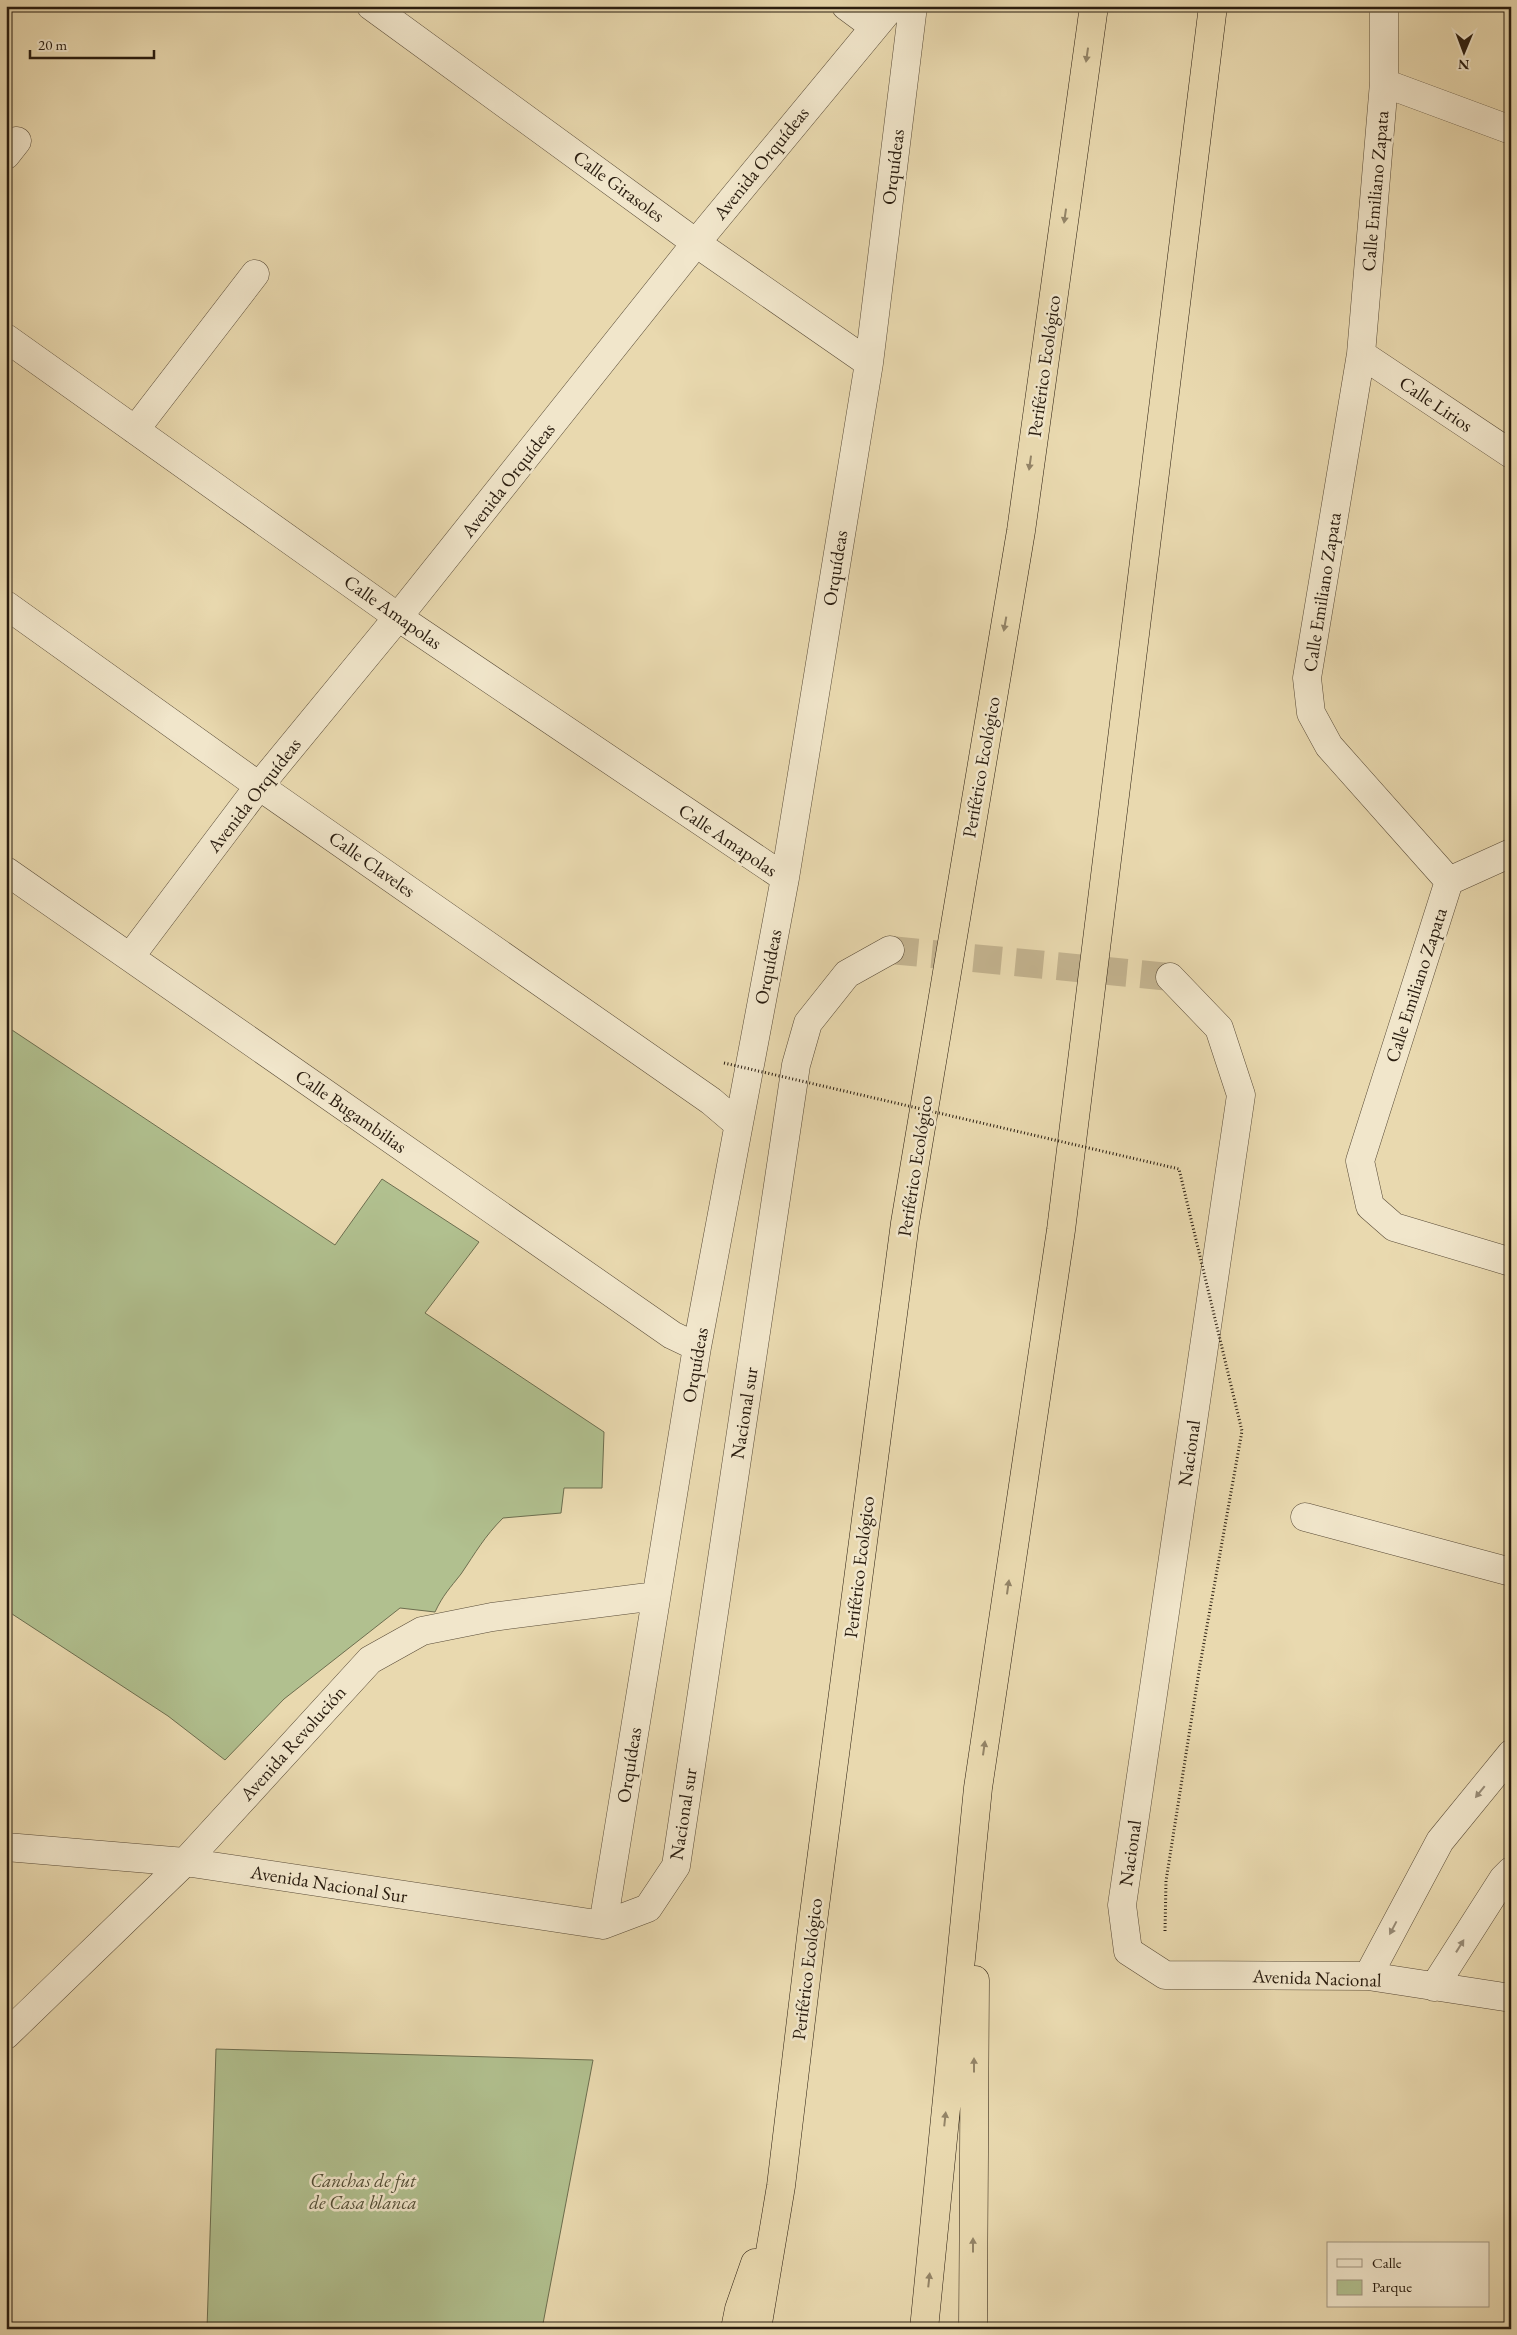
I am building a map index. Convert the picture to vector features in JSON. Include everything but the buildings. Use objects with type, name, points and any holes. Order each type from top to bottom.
[{"type":"highway","name":"Periférico Ecológico","points":[[757,2329],[781,2186],[813,1919],[904,1223],[1021,531],[1094,6]]},
{"type":"highway","points":[[924,2329],[978,1788],[1061,1230],[1213,6]]},
{"type":"highway","points":[[973,2329],[978,1788]]},
{"type":"highway","points":[[734,2322],[781,2186]]},
{"type":"street","name":"Calle Girasoles","points":[[372,6],[696,242],[869,363]]},
{"type":"street","points":[[846,6],[874,26]]},
{"type":"street","name":"Avenida Orquídeas","points":[[130,957],[259,786],[398,617],[696,242],[892,6]]},
{"type":"street","name":"Orquídeas","points":[[604,1925],[697,1347],[785,878],[869,363],[913,6]]},
{"type":"street","name":"Calle Emiliano Zapata","points":[[1384,6],[1384,83],[1361,354],[1307,678],[1311,713],[1329,746],[1449,881],[1360,1161],[1370,1206],[1394,1226],[1511,1262]]},
{"type":"street","points":[[1384,83],[1511,130]]},
{"type":"street","points":[[135,430],[255,274]]},
{"type":"street","name":"Calle Amapolas","points":[[6,338],[398,617],[785,878]]},
{"type":"street","name":"Calle Lirios","points":[[1361,354],[1511,454]]},
{"type":"street","name":"Calle Claveles","points":[[6,605],[259,786],[711,1101],[738,1124]]},
{"type":"street","points":[[1449,881],[1511,853]]},
{"type":"street","name":"Calle Bugambilias","points":[[6,871],[672,1335],[697,1347]]},
{"type":"street","name":"Nacional sur","points":[[648,1908],[676,1866],[796,1065],[808,1023],[847,974],[890,950]]},
{"type":"street","name":"Nacional","points":[[1165,1975],[1128,1951],[1122,1905],[1241,1095],[1220,1028],[1170,977]]},
{"type":"street","points":[[1305,1517],[1511,1572]]},
{"type":"street","name":"Avenida Revolución","points":[[6,2035],[185,1862],[370,1660],[422,1631],[492,1617],[656,1596]]},
{"type":"street","points":[[1368,1976],[1440,1841],[1511,1754]]},
{"type":"street","name":"Avenida Nacional Sur","points":[[6,1847],[185,1862],[604,1925],[648,1908]]},
{"type":"street","points":[[1434,1988],[1503,1879],[1511,1871]]},
{"type":"street","name":"Avenida Nacional","points":[[1165,1975],[1368,1976],[1434,1988],[1511,1998]]},
{"type":"path","points":[[724,1063],[1179,1169],[1242,1431],[1200,1665],[1166,1881],[1165,1975]]},
{"type":"green space","points":[[6,1026],[335,1245],[382,1179],[479,1242],[425,1313],[604,1432],[602,1488],[564,1488],[561,1513],[503,1518],[444,1596],[435,1612],[400,1608],[284,1699],[225,1760],[168,1716],[6,1610]]},
{"type":"green space","name":"Canchas de fut de Casa blanca","points":[[216,2049],[593,2060],[542,2329],[207,2329]]},
{"type":"tunnel","points":[[890,950],[1170,977]]}]
